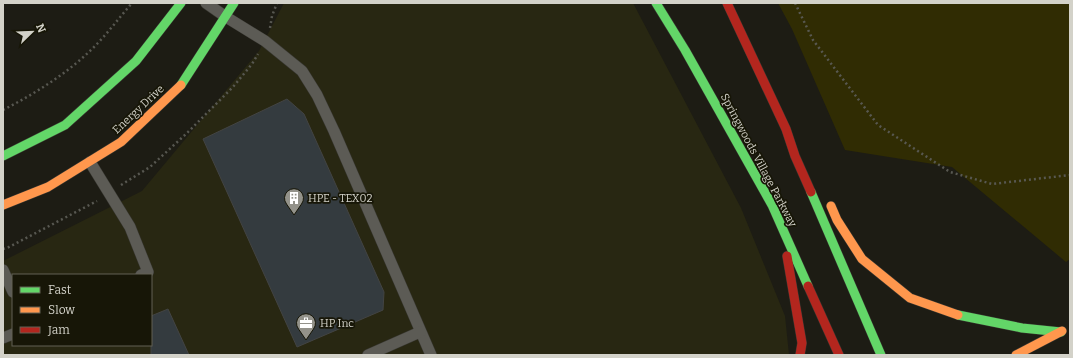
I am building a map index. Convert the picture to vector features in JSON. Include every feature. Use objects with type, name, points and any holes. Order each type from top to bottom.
[{"type":"main road","points":[[3,156],[65,125],[136,61],[181,3]]},
{"type":"main road","name":"Energy Drive","points":[[3,205],[48,187],[121,142],[182,84],[234,3]]},
{"type":"main road","name":"Springwoods Village Parkway","points":[[656,3],[689,57],[768,199],[782,226],[839,355]]},
{"type":"main road","points":[[727,3],[786,129],[795,156],[881,355]]},
{"type":"main road","points":[[786,129],[803,145]]},
{"type":"main road","points":[[828,199],[837,220],[862,259],[910,298],[961,316],[1022,328],[1061,332]]},
{"type":"main road","points":[[782,226],[802,344],[800,355]]},
{"type":"main road","points":[[1016,355],[1070,327]]},
{"type":"lane","points":[[206,3],[265,41],[302,71],[317,95],[334,131],[430,355]]},
{"type":"lane","points":[[90,162],[130,227],[148,272],[143,274]]},
{"type":"lane","points":[[4,277],[12,290]]},
{"type":"lane","points":[[368,355],[420,332]]},
{"type":"path","points":[[3,110],[31,96],[68,69],[94,47],[132,3]]},
{"type":"path","points":[[3,249],[110,194],[150,167],[186,134],[233,87],[252,64],[269,34],[272,16],[277,3]]},
{"type":"path","points":[[795,3],[813,40],[878,125],[950,172],[992,184],[1070,175]]},
{"type":"shaded area","points":[[284,3],[633,3],[741,208],[785,316],[789,355],[3,355],[3,261],[142,191],[259,51]]},
{"type":"shaded area","points":[[778,3],[1070,3],[1070,259],[1066,262],[952,167],[845,150],[792,29]]},
{"type":"building","name":"HPE - TEX02","points":[[287,99],[304,114],[384,292],[383,310],[297,347],[203,139]]},
{"type":"building","points":[[168,309],[189,355],[151,355],[152,316]]},
{"type":"traffic: fast","points":[[3,156],[65,125],[136,61],[181,3]]},
{"type":"traffic: fast","points":[[181,85],[234,3]]},
{"type":"traffic: fast","points":[[656,3],[685,50],[772,205],[808,286]]},
{"type":"traffic: fast","points":[[811,192],[881,355]]},
{"type":"traffic: fast","points":[[958,315],[1022,328],[1061,332]]},
{"type":"traffic: slow","points":[[3,205],[48,187],[121,142],[181,85]]},
{"type":"traffic: slow","points":[[831,206],[837,220],[862,259],[910,298],[958,315]]},
{"type":"traffic: slow","points":[[1016,355],[1062,331]]},
{"type":"traffic: jam","points":[[727,3],[786,129],[795,156],[811,192]]},
{"type":"traffic: jam","points":[[787,256],[802,343],[800,355]]},
{"type":"traffic: jam","points":[[808,286],[839,355]]},
{"type":"place","name":"HPE - TEX02","points":[[294,215]]},
{"type":"place","name":"HP Inc","points":[[306,340]]}]
